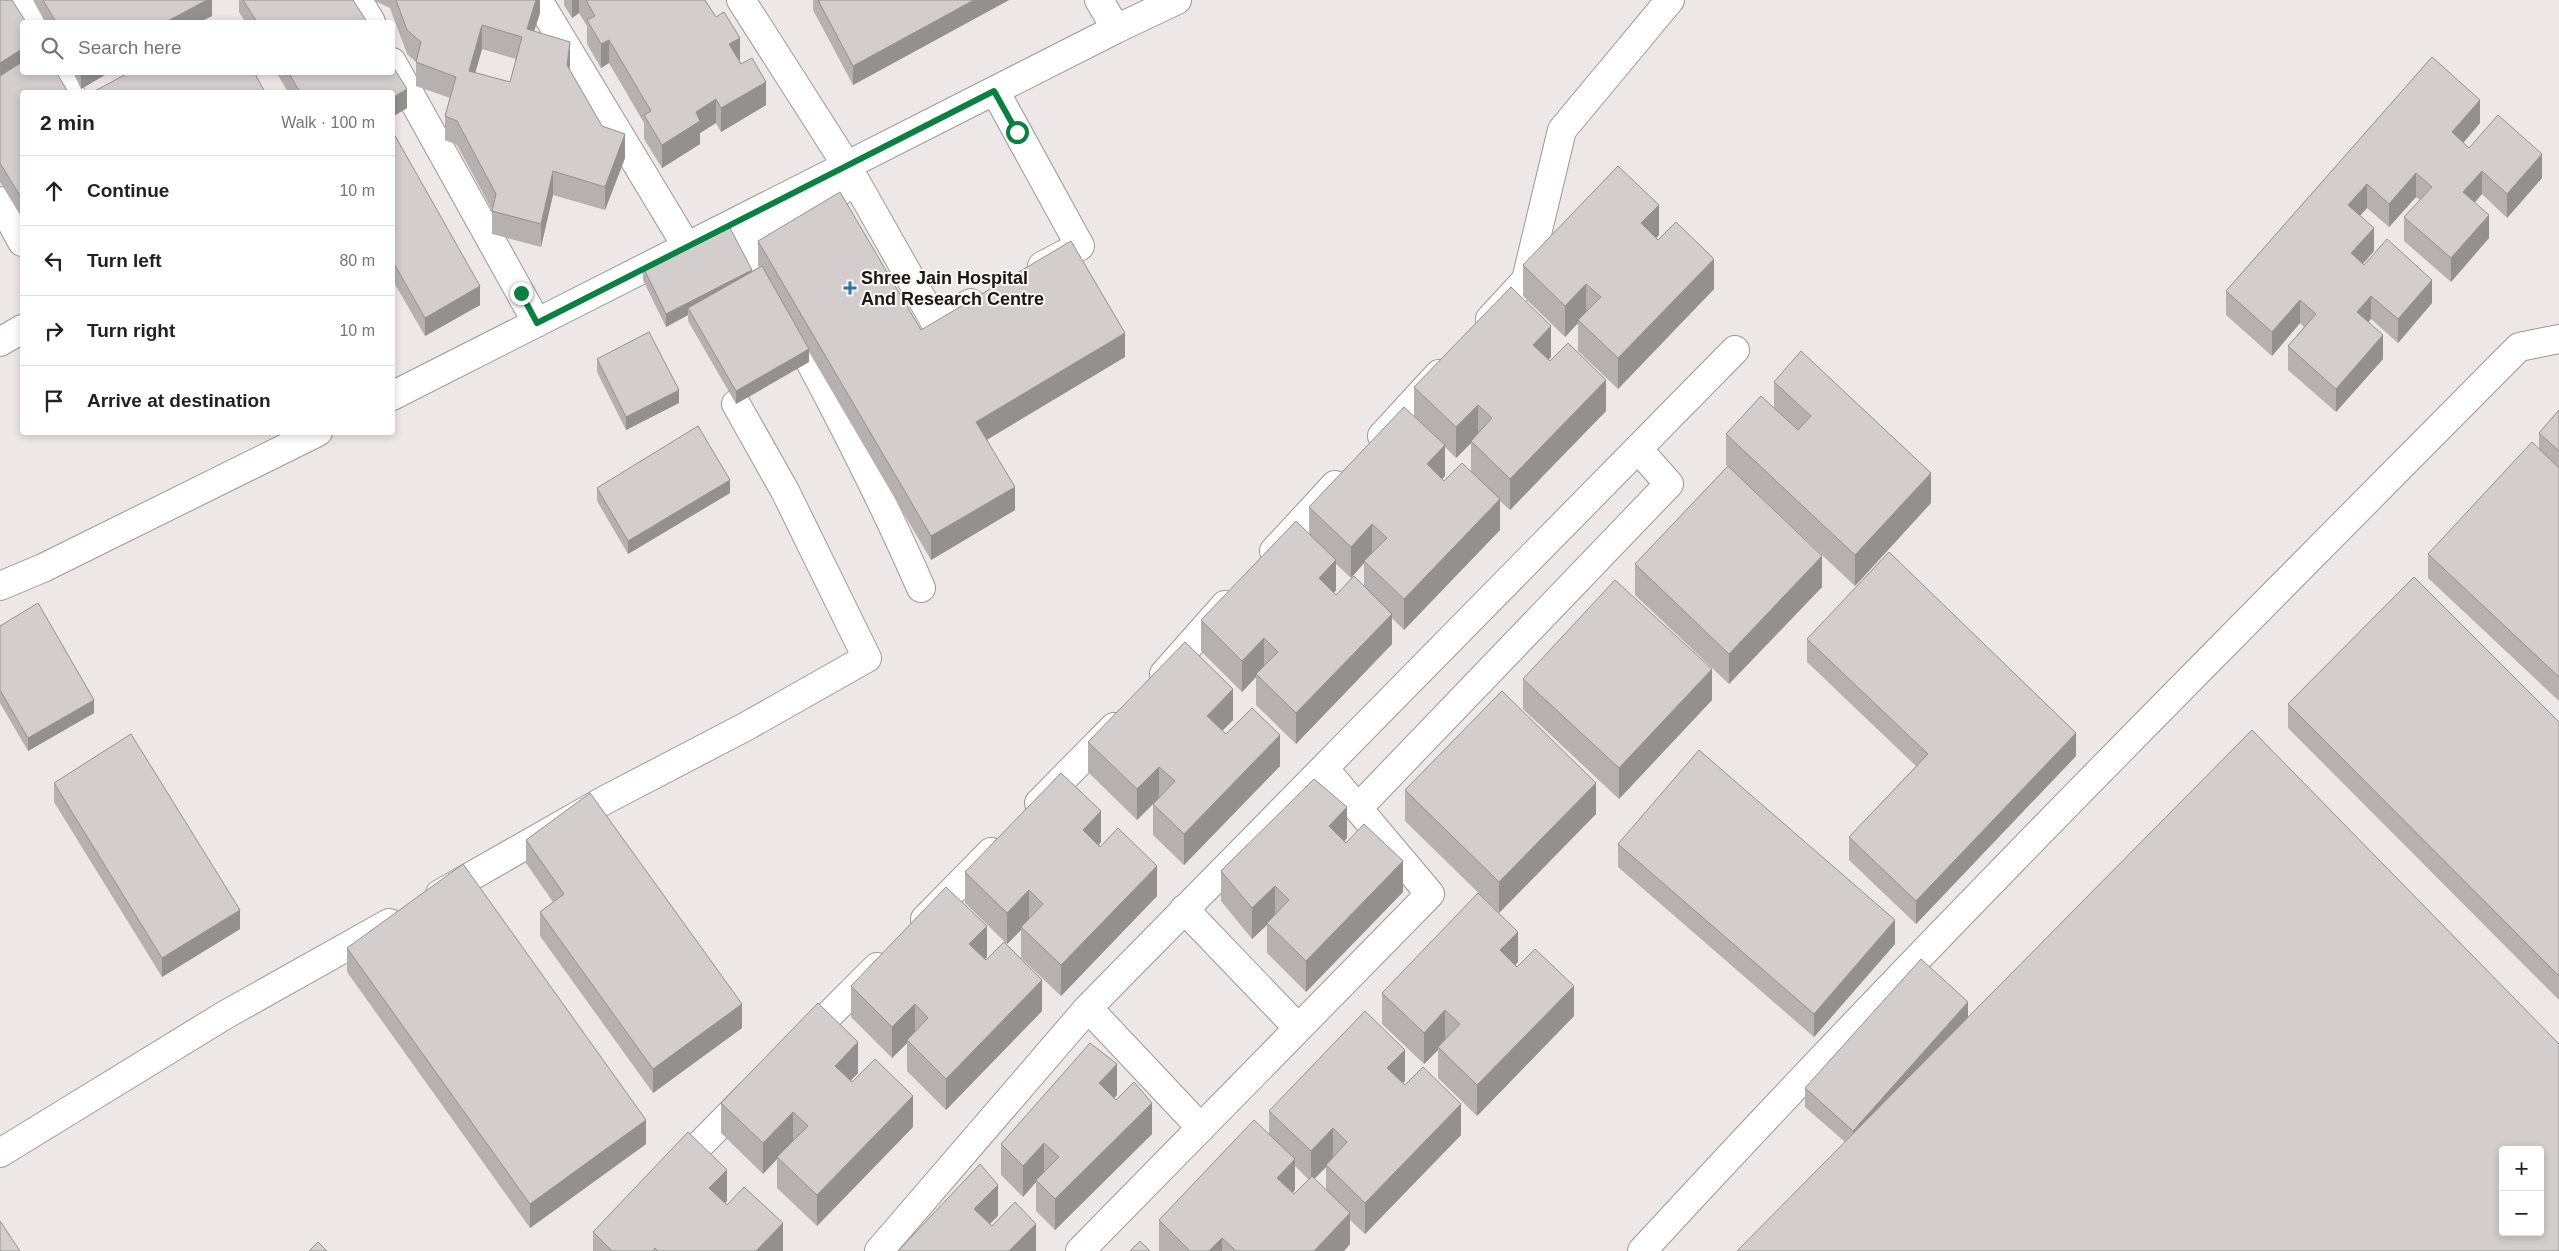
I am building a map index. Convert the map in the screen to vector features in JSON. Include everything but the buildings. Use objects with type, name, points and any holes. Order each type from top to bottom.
[{"type":"street","points":[[18,0],[30,20]]},
{"type":"street","points":[[358,0],[370,20]]},
{"type":"street","points":[[538,0],[687,247]]},
{"type":"street","points":[[741,0],[852,174],[935,322],[995,291]]},
{"type":"street","points":[[1099,0],[1116,29]]},
{"type":"street","points":[[920,588],[894,527],[796,334],[744,240],[994,91],[1178,0]]},
{"type":"street","points":[[653,1191],[1140,700],[1249,578],[1526,280],[1562,130],[1670,0]]},
{"type":"street","points":[[395,67],[537,323]]},
{"type":"street","points":[[61,75],[69,90]]},
{"type":"street","points":[[994,91],[1080,246],[1020,277]]},
{"type":"street","points":[[395,394],[687,247],[852,174]]},
{"type":"street","points":[[0,201],[20,238]]},
{"type":"street","points":[[0,342],[20,330]]},
{"type":"street","points":[[1642,1251],[1755,1128],[2027,844],[2518,347],[2559,339]]},
{"type":"street","points":[[879,1251],[1088,1008],[1735,350]]},
{"type":"street","points":[[0,1153],[225,1015],[605,800],[745,727],[867,658],[784,492],[736,404]]},
{"type":"street","points":[[0,586],[43,568],[279,441],[305,435]]},
{"type":"street","points":[[1358,808],[1669,484],[1638,449]]},
{"type":"street","points":[[1080,1251],[1430,894],[1324,768]]},
{"type":"street","points":[[1184,909],[1298,1028]]},
{"type":"street","points":[[1088,1008],[1201,1128]]},
{"type":"place","name":"Shree Jain Hospital And Research Centre","points":[[850,288]]},
{"type":"route","points":[[521,293],[537,323],[994,91],[1017,132]]}]
